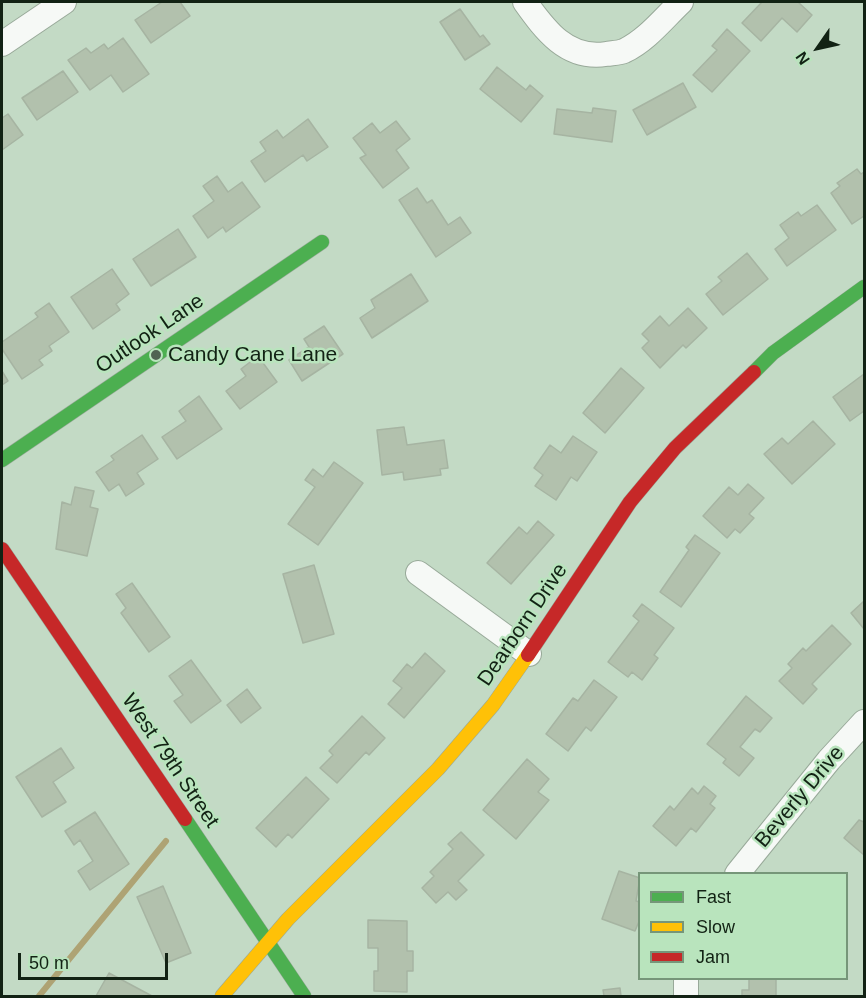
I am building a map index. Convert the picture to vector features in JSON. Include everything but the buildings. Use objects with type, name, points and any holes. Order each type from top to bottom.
[{"type":"street","points":[[2,44],[64,2]]},
{"type":"street","points":[[525,2],[553,38],[572,50],[596,56],[623,51],[648,34],[681,2]]},
{"type":"street","name":"Outlook Lane","points":[[2,460],[322,242]]},
{"type":"street","name":"Dearborn Drive","points":[[222,996],[288,919],[438,769],[493,705],[630,502],[675,448],[773,353],[864,287]]},
{"type":"street","name":"West 79th Street","points":[[2,549],[304,996]]},
{"type":"street","points":[[418,573],[529,654]]},
{"type":"street","name":"Beverly Drive","points":[[738,872],[829,760],[864,722]]},
{"type":"street","points":[[686,980],[687,996]]},
{"type":"waterway","points":[[39,996],[166,841]]},
{"type":"traffic: fast","points":[[2,460],[322,242]]},
{"type":"traffic: fast","points":[[754,372],[773,353],[864,287]]},
{"type":"traffic: fast","points":[[185,819],[304,996]]},
{"type":"traffic: slow","points":[[222,996],[288,919],[438,769],[493,705],[528,655]]},
{"type":"traffic: jam","points":[[528,655],[630,502],[675,448],[754,372]]},
{"type":"traffic: jam","points":[[2,549],[185,819]]},
{"type":"place","name":"Candy Cane Lane","points":[[156,355]]}]
